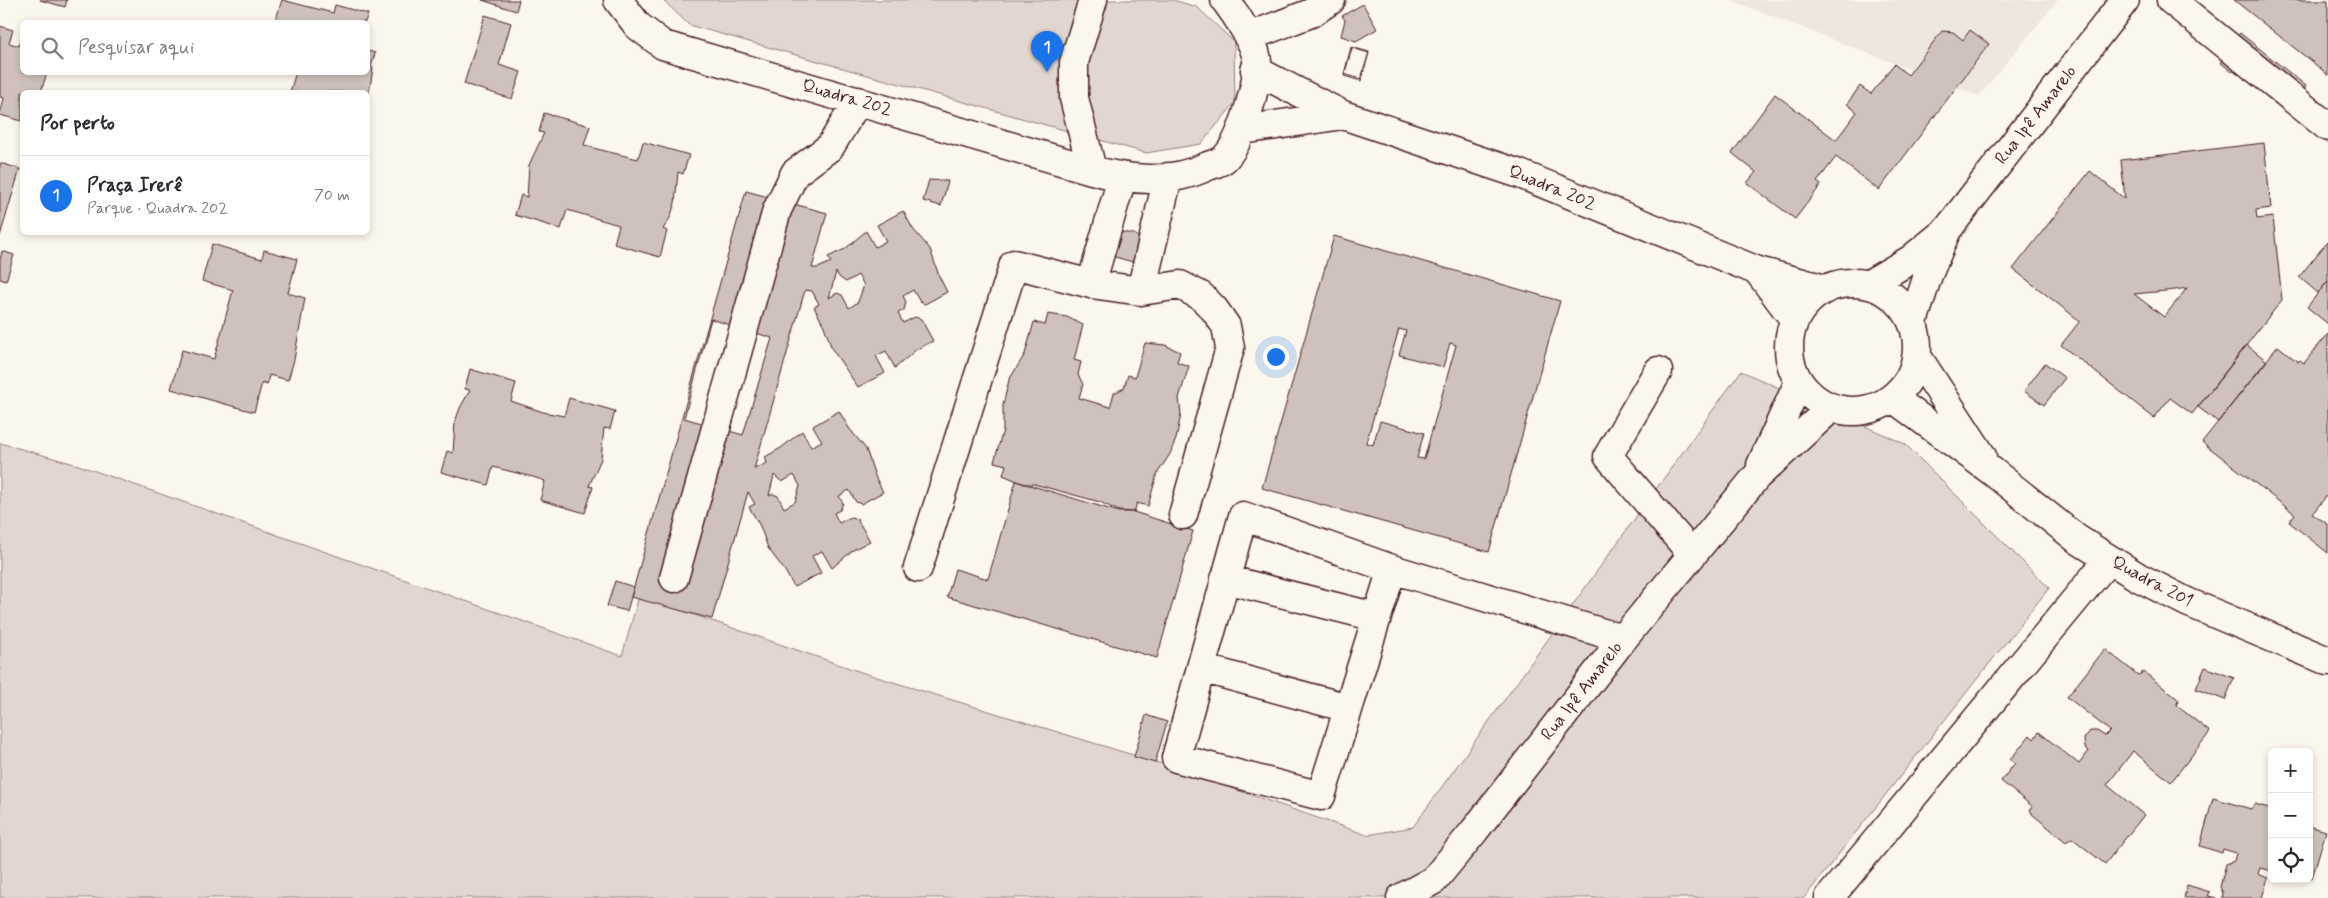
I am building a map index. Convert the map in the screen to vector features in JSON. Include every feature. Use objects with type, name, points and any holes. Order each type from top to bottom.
[{"type":"street","name":"Quadra 202","points":[[618,0],[638,26],[664,45],[1122,178],[1168,177],[1192,174],[1225,158],[1242,130],[1251,100],[1257,59],[1242,22],[1225,0]]},
{"type":"street","points":[[1092,170],[1074,98],[1074,62],[1093,0]]},
{"type":"street","points":[[1248,37],[1311,12],[1331,0]]},
{"type":"street","name":"Rua Ipê Amarelo","points":[[1869,284],[1910,260],[1946,230],[2124,0]]},
{"type":"street","points":[[2171,0],[2328,128]]},
{"type":"street","name":"Quadra 202","points":[[1255,70],[1343,115],[1520,174],[1758,271],[1825,289]]},
{"type":"street","points":[[674,578],[777,210],[795,173],[830,147],[858,101]]},
{"type":"street","name":"Quadra 202","points":[[1242,130],[1343,115]]},
{"type":"street","points":[[1140,291],[1168,177]]},
{"type":"street","points":[[1091,284],[1122,178]]},
{"type":"street","name":"Rua Ipê Amarelo","points":[[1913,322],[1928,275],[1946,230]]},
{"type":"street","points":[[918,568],[1014,264],[1091,284],[1140,291],[1180,285],[1200,296],[1214,309],[1226,326],[1230,348],[1184,515]]},
{"type":"street","points":[[1758,271],[1794,319]]},
{"type":"street","points":[[1847,282],[1869,284],[1889,293],[1904,306],[1913,322],[1918,340],[1918,358],[1909,381],[1893,398],[1879,407],[1864,411],[1846,411],[1830,408],[1812,397],[1799,382],[1790,362],[1789,340],[1794,319],[1807,301],[1825,289],[1847,282]]},
{"type":"street","name":"Quadra 201","points":[[1918,358],[1993,472]]},
{"type":"street","points":[[1658,371],[1608,456],[1692,554]]},
{"type":"street","name":"Rua Ipê Amarelo","points":[[1757,476],[1799,382]]},
{"type":"street","name":"Quadra 201","points":[[1893,398],[1993,472],[2076,540],[2109,560],[2188,602],[2328,661]]},
{"type":"street","name":"Rua Ipê Amarelo","points":[[1401,898],[1434,880],[1623,639],[1757,476],[1830,408]]},
{"type":"street","points":[[1392,568],[1321,796],[1176,758],[1243,516],[1392,568],[1623,639]]},
{"type":"street","points":[[1829,898],[2109,560]]},
{"type":"street","points":[[1226,578],[1376,618]]},
{"type":"street","points":[[1201,668],[1348,708]]},
{"type":"shaded area","points":[[663,0],[1173,0],[1197,7],[1234,42],[1235,103],[1201,144],[1146,153],[689,25]]},
{"type":"shaded area","points":[[1730,0],[2058,0],[1979,96]]},
{"type":"shaded area","points":[[1741,371],[1905,444],[2049,588],[1804,898],[0,898],[0,443],[78,465],[622,656],[639,596],[867,674],[1156,762],[1367,835],[1413,827]]},
{"type":"building","points":[[40,0],[67,0],[65,7]]},
{"type":"building","points":[[282,0],[333,13],[335,5],[368,14],[366,20],[276,20]]},
{"type":"building","points":[[482,0],[519,0],[516,11]]},
{"type":"building","points":[[2234,0],[2328,0],[2328,76],[2326,73]]},
{"type":"building","points":[[1363,4],[1377,29],[1356,41],[1341,36],[1345,20],[1342,16]]},
{"type":"building","points":[[485,15],[511,23],[499,65],[521,72],[512,99],[464,84]]},
{"type":"building","points":[[0,26],[13,30],[9,43],[19,46],[20,43],[20,75],[46,75],[42,90],[20,90],[20,120],[0,115],[4,98],[0,97]]},
{"type":"building","points":[[1970,30],[1989,44],[1879,190],[1836,157],[1817,182],[1821,185],[1795,219],[1747,183],[1756,172],[1732,153],[1775,94],[1836,140],[1857,112],[1847,104],[1860,86],[1871,94],[1894,64],[1908,75],[1942,31],[1953,32],[1963,40]]},
{"type":"building","points":[[2240,33],[2306,86],[2304,89],[2307,90],[2298,102],[2224,52]]},
{"type":"building","points":[[1351,47],[1369,52],[1361,79],[1344,74]]},
{"type":"building","points":[[1352,48],[1369,53],[1361,81],[1344,76]]},
{"type":"building","points":[[370,52],[375,53],[371,67],[373,68],[370,90],[291,90],[295,75],[370,75]]},
{"type":"building","points":[[2226,55],[2238,65],[2232,72],[2220,62]]},
{"type":"building","points":[[544,113],[590,126],[584,145],[597,149],[638,159],[643,142],[689,155],[683,174],[678,172],[675,203],[670,218],[663,229],[667,231],[660,257],[614,244],[619,225],[567,210],[561,229],[515,215],[521,195],[527,197],[529,165],[544,133],[539,132]]},
{"type":"building","points":[[2264,143],[2271,208],[2256,210],[2257,219],[2273,217],[2282,300],[2192,414],[2170,398],[2154,418],[2061,345],[2080,321],[2013,269],[2090,171],[2125,199],[2121,160]],"holes":[[[2187,288],[2164,317],[2134,294]]]},
{"type":"building","points":[[0,163],[20,169],[0,236]]},
{"type":"building","points":[[929,180],[948,181],[941,206],[923,201]]},
{"type":"building","points":[[746,191],[827,213],[812,268],[818,268],[831,262],[828,257],[845,249],[866,231],[875,247],[886,241],[877,225],[903,211],[913,229],[930,249],[939,276],[947,292],[925,304],[920,302],[913,290],[903,296],[906,302],[904,310],[898,313],[903,323],[915,317],[921,319],[933,341],[917,349],[895,368],[886,351],[876,356],[885,373],[858,387],[832,349],[824,326],[814,307],[819,304],[812,291],[805,290],[754,469],[767,463],[765,457],[781,448],[802,431],[811,447],[822,441],[813,426],[839,411],[849,428],[866,449],[875,476],[883,492],[861,504],[856,502],[849,490],[839,496],[843,503],[840,510],[834,513],[839,523],[851,517],[857,519],[870,541],[853,550],[832,568],[822,551],[812,556],[821,573],[794,587],[768,548],[760,526],[749,507],[755,504],[748,492],[712,619],[631,597]],"holes":[[[836,272],[846,282],[858,275],[864,285],[858,302],[849,308],[842,295],[837,293],[829,298]],[[711,319],[772,338],[743,435],[684,418]],[[774,475],[782,482],[794,475],[800,486],[795,502],[784,508],[778,496],[773,494],[769,496]]]},
{"type":"building","points":[[1114,231],[1134,234],[1141,239],[1140,264],[1108,255]]},
{"type":"building","points":[[1334,236],[1560,301],[1489,552],[1262,488]],"holes":[[[1399,329],[1406,331],[1399,355],[1443,367],[1450,343],[1456,345],[1424,459],[1417,458],[1424,433],[1380,421],[1373,445],[1366,443]]]},
{"type":"building","points":[[2328,241],[2328,281],[2318,293],[2299,277]]},
{"type":"building","points":[[212,244],[262,259],[264,250],[297,259],[288,293],[305,298],[294,360],[288,380],[269,375],[267,385],[262,383],[254,412],[171,389],[182,350],[214,359],[233,290],[202,281]]},
{"type":"building","points":[[2,251],[14,255],[6,281],[0,279]]},
{"type":"building","points":[[2328,281],[2328,324],[2307,307]]},
{"type":"building","points":[[1048,314],[1067,317],[1083,325],[1074,360],[1081,362],[1078,375],[1083,384],[1079,398],[1110,407],[1114,393],[1124,388],[1128,375],[1135,377],[1145,343],[1165,345],[1180,352],[1177,362],[1189,366],[1179,398],[1181,414],[1176,439],[1170,454],[1157,474],[1148,506],[1137,503],[1134,512],[1119,511],[1100,502],[1034,484],[1024,484],[1003,475],[1006,465],[994,462],[1003,430],[1003,405],[1009,380],[1025,354],[1034,322],[1045,325]]},
{"type":"building","points":[[2328,334],[2328,494],[2312,514],[2328,524],[2328,553],[2289,522],[2295,514],[2202,442],[2278,346],[2298,362],[2300,360],[2304,363]]},
{"type":"building","points":[[2247,345],[2267,361],[2218,422],[2198,407]]},
{"type":"building","points":[[2045,363],[2065,378],[2044,405],[2024,391]]},
{"type":"building","points":[[470,369],[516,383],[511,401],[543,412],[564,416],[569,398],[615,411],[610,429],[604,428],[601,459],[589,486],[593,487],[585,513],[540,500],[545,481],[533,477],[493,467],[488,485],[441,472],[447,451],[453,453],[455,422],[470,390],[465,389]]},
{"type":"building","points":[[1016,481],[1119,512],[1134,512],[1193,531],[1157,658],[947,597],[955,569],[988,579]]},
{"type":"building","points":[[615,581],[634,587],[627,611],[607,606]]},
{"type":"building","points":[[2105,649],[2138,675],[2144,672],[2179,700],[2176,705],[2210,732],[2171,782],[2133,751],[2107,785],[2144,815],[2105,864],[2072,838],[2066,842],[2032,814],[2030,809],[2033,807],[2001,781],[2015,763],[2010,760],[2030,735],[2034,739],[2039,732],[2079,764],[2089,751],[2085,748],[2084,739],[2090,731],[2097,731],[2105,736],[2110,731],[2067,697]]},
{"type":"building","points":[[2205,667],[2234,678],[2225,700],[2196,689]]},
{"type":"building","points":[[1146,715],[1167,722],[1155,763],[1134,757]]},
{"type":"building","points":[[2213,798],[2251,809],[2255,804],[2268,808],[2268,870],[2260,868],[2258,874],[2268,878],[2262,898],[2222,898],[2223,893],[2220,887],[2226,864],[2234,861],[2236,853],[2223,849],[2222,853],[2200,846]]},
{"type":"building","points":[[2313,827],[2326,831],[2313,875]]},
{"type":"building","points":[[2187,885],[2210,892],[2208,896],[2216,898],[2184,898]]},
{"type":"place","name":"Praça Irerê","points":[[1047,72]]}]
